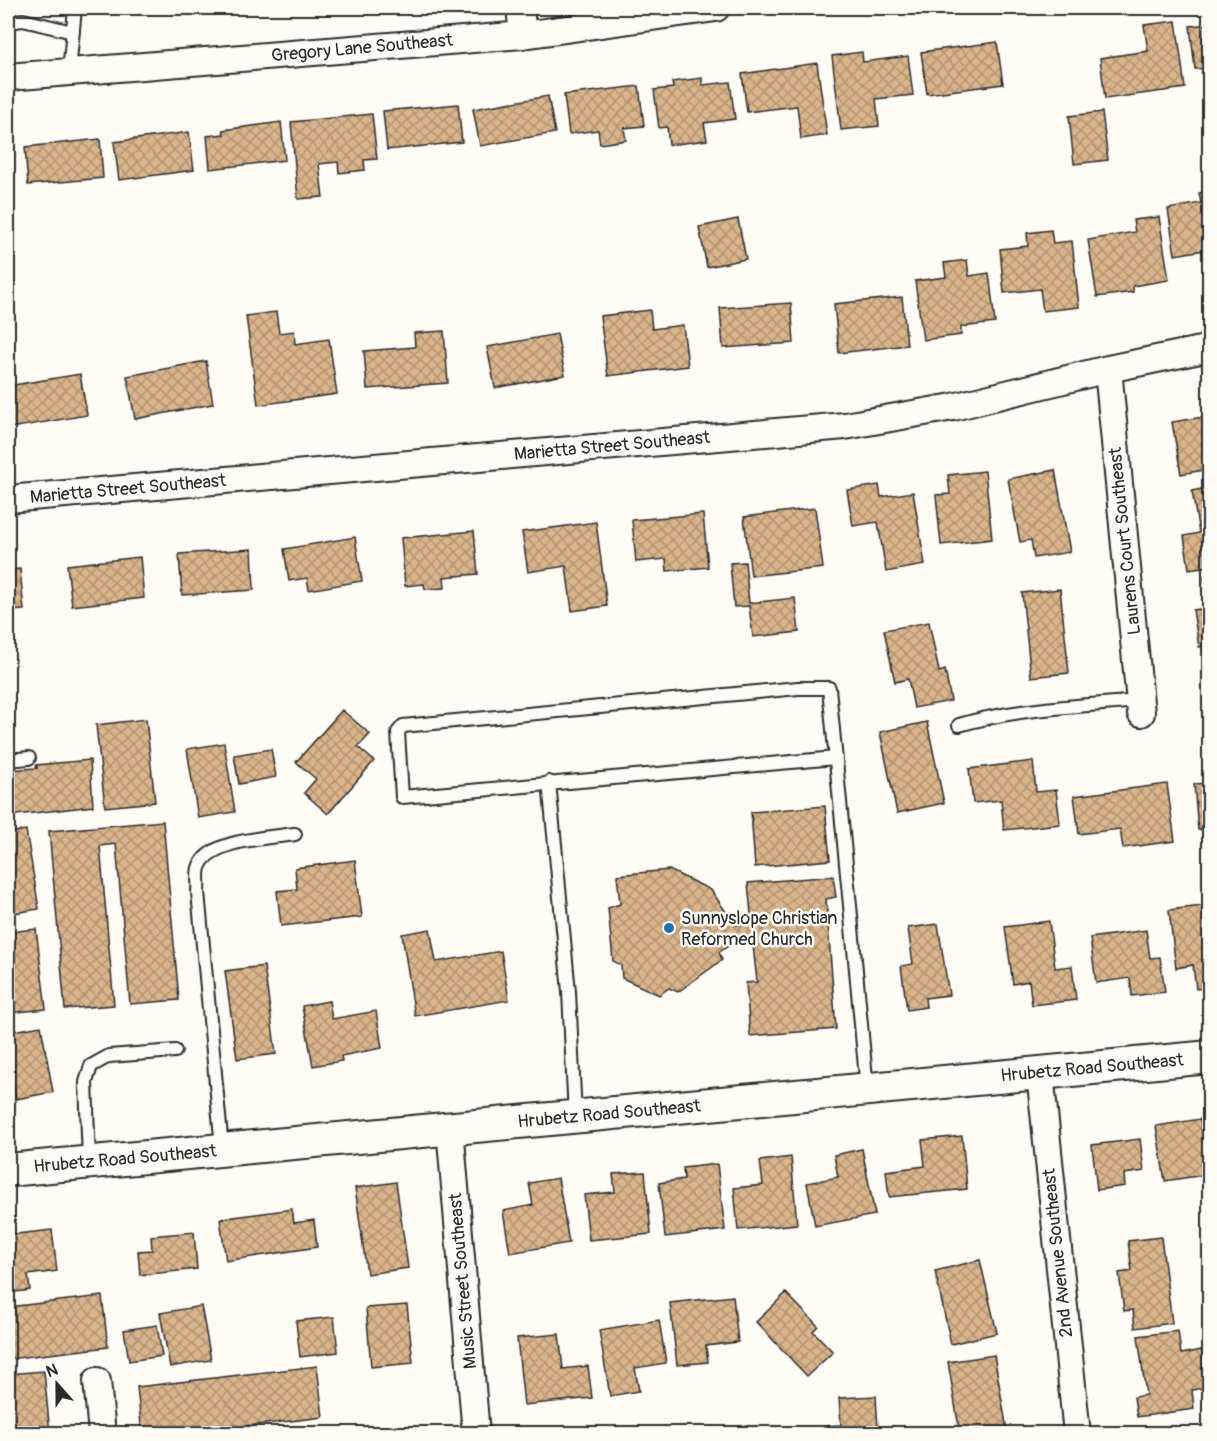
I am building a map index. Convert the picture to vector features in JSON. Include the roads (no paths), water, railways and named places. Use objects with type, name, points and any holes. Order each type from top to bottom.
[{"type":"street","points":[[520,8],[523,35]]},
{"type":"street","name":"Gregory Lane Southeast","points":[[8,77],[523,35],[716,8]]},
{"type":"street","name":"Marietta Street Southeast","points":[[8,499],[845,426],[953,407],[1108,369],[1209,348]]},
{"type":"street","name":"Laurens Court Southeast","points":[[1108,369],[1141,707]]},
{"type":"street","name":"Hrubetz Road Southeast","points":[[8,1170],[1209,1057]]},
{"type":"street","name":"2nd Avenue Southeast","points":[[1040,1073],[1077,1434]]},
{"type":"street","name":"Music Street Southeast","points":[[450,1128],[476,1434]]},
{"type":"street","points":[[97,1381],[102,1434]]},
{"type":"lane","points":[[69,72],[75,8]]},
{"type":"lane","points":[[8,22],[23,20],[73,32]]},
{"type":"lane","points":[[836,758],[402,797],[398,732],[403,726],[798,688],[829,688],[836,758],[867,1090]]},
{"type":"lane","points":[[958,725],[985,717],[1019,712],[1141,707]]},
{"type":"lane","points":[[8,760],[29,758]]},
{"type":"lane","points":[[549,782],[569,992],[575,1116]]},
{"type":"lane","points":[[222,1149],[198,892],[199,868],[207,854],[227,845],[295,834]]},
{"type":"lane","points":[[89,1162],[86,1082],[91,1066],[109,1056],[175,1051]]},
{"type":"place","name":"Sunnyslope Christian Reformed Church","points":[[669,928]]}]
